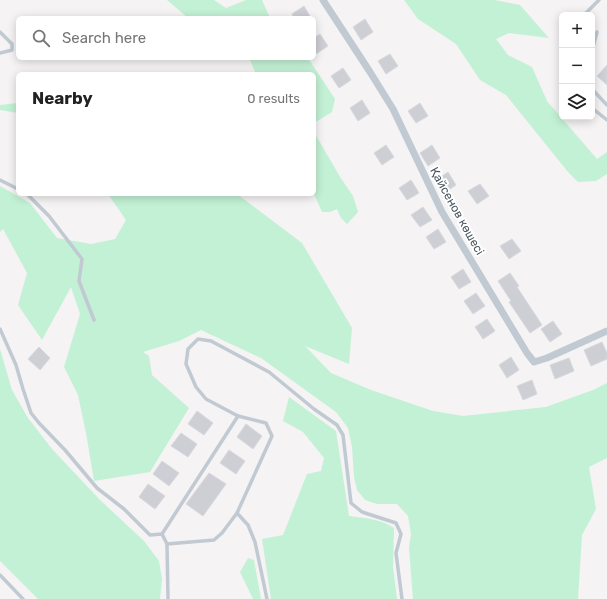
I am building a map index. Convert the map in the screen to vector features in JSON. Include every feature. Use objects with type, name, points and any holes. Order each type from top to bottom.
[{"type":"street","name":"Қайсенов көшесі","points":[[323,0],[393,109],[442,212],[527,353],[534,362],[547,358],[607,331]]},
{"type":"lane","points":[[587,12],[599,0]]},
{"type":"lane","points":[[0,32],[12,44],[12,50],[0,53]]},
{"type":"lane","points":[[593,48],[597,32]]},
{"type":"lane","points":[[595,92],[607,104]]},
{"type":"lane","points":[[595,110],[607,120]]},
{"type":"lane","points":[[0,180],[16,188]]},
{"type":"lane","points":[[29,196],[49,216],[82,259],[79,281],[94,320]]},
{"type":"lane","points":[[0,329],[16,364],[32,413],[39,423],[65,450],[97,488],[124,509],[150,535],[162,534]]},
{"type":"lane","points":[[167,544],[214,540],[222,533],[237,513],[272,436],[266,423],[238,416],[206,399],[196,387],[186,364],[188,349],[198,338],[211,341],[269,372],[314,409],[337,425],[342,435],[351,503],[362,512],[396,523],[401,534],[396,553],[402,599]]},
{"type":"lane","points":[[162,534],[238,416]]},
{"type":"lane","points":[[237,513],[248,525],[255,542],[267,599]]},
{"type":"lane","points":[[162,534],[167,544],[168,599]]},
{"type":"lane","points":[[0,575],[23,599]]},
{"type":"green space","points":[[167,0],[214,0],[226,8],[246,0],[262,0],[269,16],[186,16]]},
{"type":"green space","points":[[404,0],[495,0],[520,5],[549,38],[509,33],[496,39],[508,55],[532,67],[547,101],[559,115],[559,120],[563,120],[597,159],[607,152],[607,174],[596,181],[578,182],[568,172],[506,95],[480,80],[456,44],[418,19]]},
{"type":"green space","points":[[250,60],[309,60],[335,99],[332,112],[316,122],[316,72],[255,72]]},
{"type":"green space","points":[[16,103],[16,113],[0,110],[0,105]]},
{"type":"green space","points":[[316,135],[353,196],[358,212],[347,224],[341,218],[337,209],[330,212],[322,212],[315,196]]},
{"type":"green space","points":[[0,186],[30,203],[57,238],[91,244],[115,239],[126,220],[109,196],[240,196],[302,243],[352,328],[349,364],[305,346],[331,373],[371,390],[433,411],[463,416],[546,407],[593,390],[607,383],[607,458],[589,467],[596,509],[582,535],[578,599],[413,599],[409,548],[411,534],[408,516],[397,504],[377,504],[365,500],[357,490],[354,477],[352,447],[348,428],[336,412],[261,358],[201,330],[179,341],[143,352],[149,356],[152,375],[189,408],[150,472],[94,481],[78,395],[64,367],[80,314],[71,287],[42,340],[18,305],[27,273],[3,229],[0,232]]},
{"type":"green space","points":[[0,349],[12,390],[28,418],[52,449],[100,500],[144,541],[159,561],[162,579],[160,599],[38,599],[0,561]]},
{"type":"green space","points":[[289,397],[336,431],[349,516],[378,521],[394,528],[393,567],[397,599],[271,599],[262,539],[283,535],[307,474],[321,471],[324,458],[303,432],[283,421]]},
{"type":"green space","points":[[248,558],[254,560],[261,599],[253,599],[240,572]]},
{"type":"building","points":[[304,6],[310,16],[293,16],[292,14]]},
{"type":"building","points":[[365,19],[373,32],[361,40],[353,27]]},
{"type":"building","points":[[320,34],[328,46],[316,54],[316,37]]},
{"type":"building","points":[[390,54],[398,66],[386,74],[378,61]]},
{"type":"building","points":[[607,65],[607,85],[597,76]]},
{"type":"building","points":[[343,68],[351,80],[339,88],[331,76]]},
{"type":"building","points":[[362,100],[370,113],[358,121],[350,108]]},
{"type":"building","points":[[420,103],[428,116],[416,123],[408,111]]},
{"type":"building","points":[[386,145],[394,157],[382,165],[374,153]]},
{"type":"building","points":[[432,145],[440,158],[428,166],[420,153]]},
{"type":"building","points":[[448,172],[456,185],[444,193],[436,180]]},
{"type":"building","points":[[411,180],[419,193],[407,200],[399,188]]},
{"type":"building","points":[[480,184],[489,196],[477,204],[468,191]]},
{"type":"building","points":[[423,207],[432,220],[420,227],[411,215]]},
{"type":"building","points":[[438,229],[446,242],[434,249],[426,237]]},
{"type":"building","points":[[512,239],[521,251],[509,259],[500,246]]},
{"type":"building","points":[[463,269],[471,282],[459,289],[451,277]]},
{"type":"building","points":[[510,273],[519,286],[517,287],[542,325],[530,333],[509,302],[511,301],[498,281]]},
{"type":"building","points":[[476,293],[485,306],[473,314],[464,301]]},
{"type":"building","points":[[487,319],[495,331],[483,339],[475,327]]},
{"type":"building","points":[[553,321],[562,334],[550,342],[541,329]]},
{"type":"building","points":[[602,342],[607,353],[607,359],[591,366],[584,350]]},
{"type":"building","points":[[39,347],[50,358],[40,370],[28,359]]},
{"type":"building","points":[[511,357],[519,370],[507,378],[499,365]]},
{"type":"building","points":[[569,358],[574,371],[555,379],[550,365]]},
{"type":"building","points":[[532,380],[537,394],[523,400],[517,386]]},
{"type":"building","points":[[197,411],[213,423],[204,435],[188,424]]},
{"type":"building","points":[[246,424],[262,436],[253,449],[237,437]]},
{"type":"building","points":[[181,433],[197,444],[188,457],[171,446]]},
{"type":"building","points":[[229,450],[245,461],[236,474],[220,463]]},
{"type":"building","points":[[162,461],[179,473],[169,486],[153,474]]},
{"type":"building","points":[[209,473],[226,484],[203,516],[186,504]]},
{"type":"building","points":[[148,484],[165,496],[155,509],[139,497]]}]
